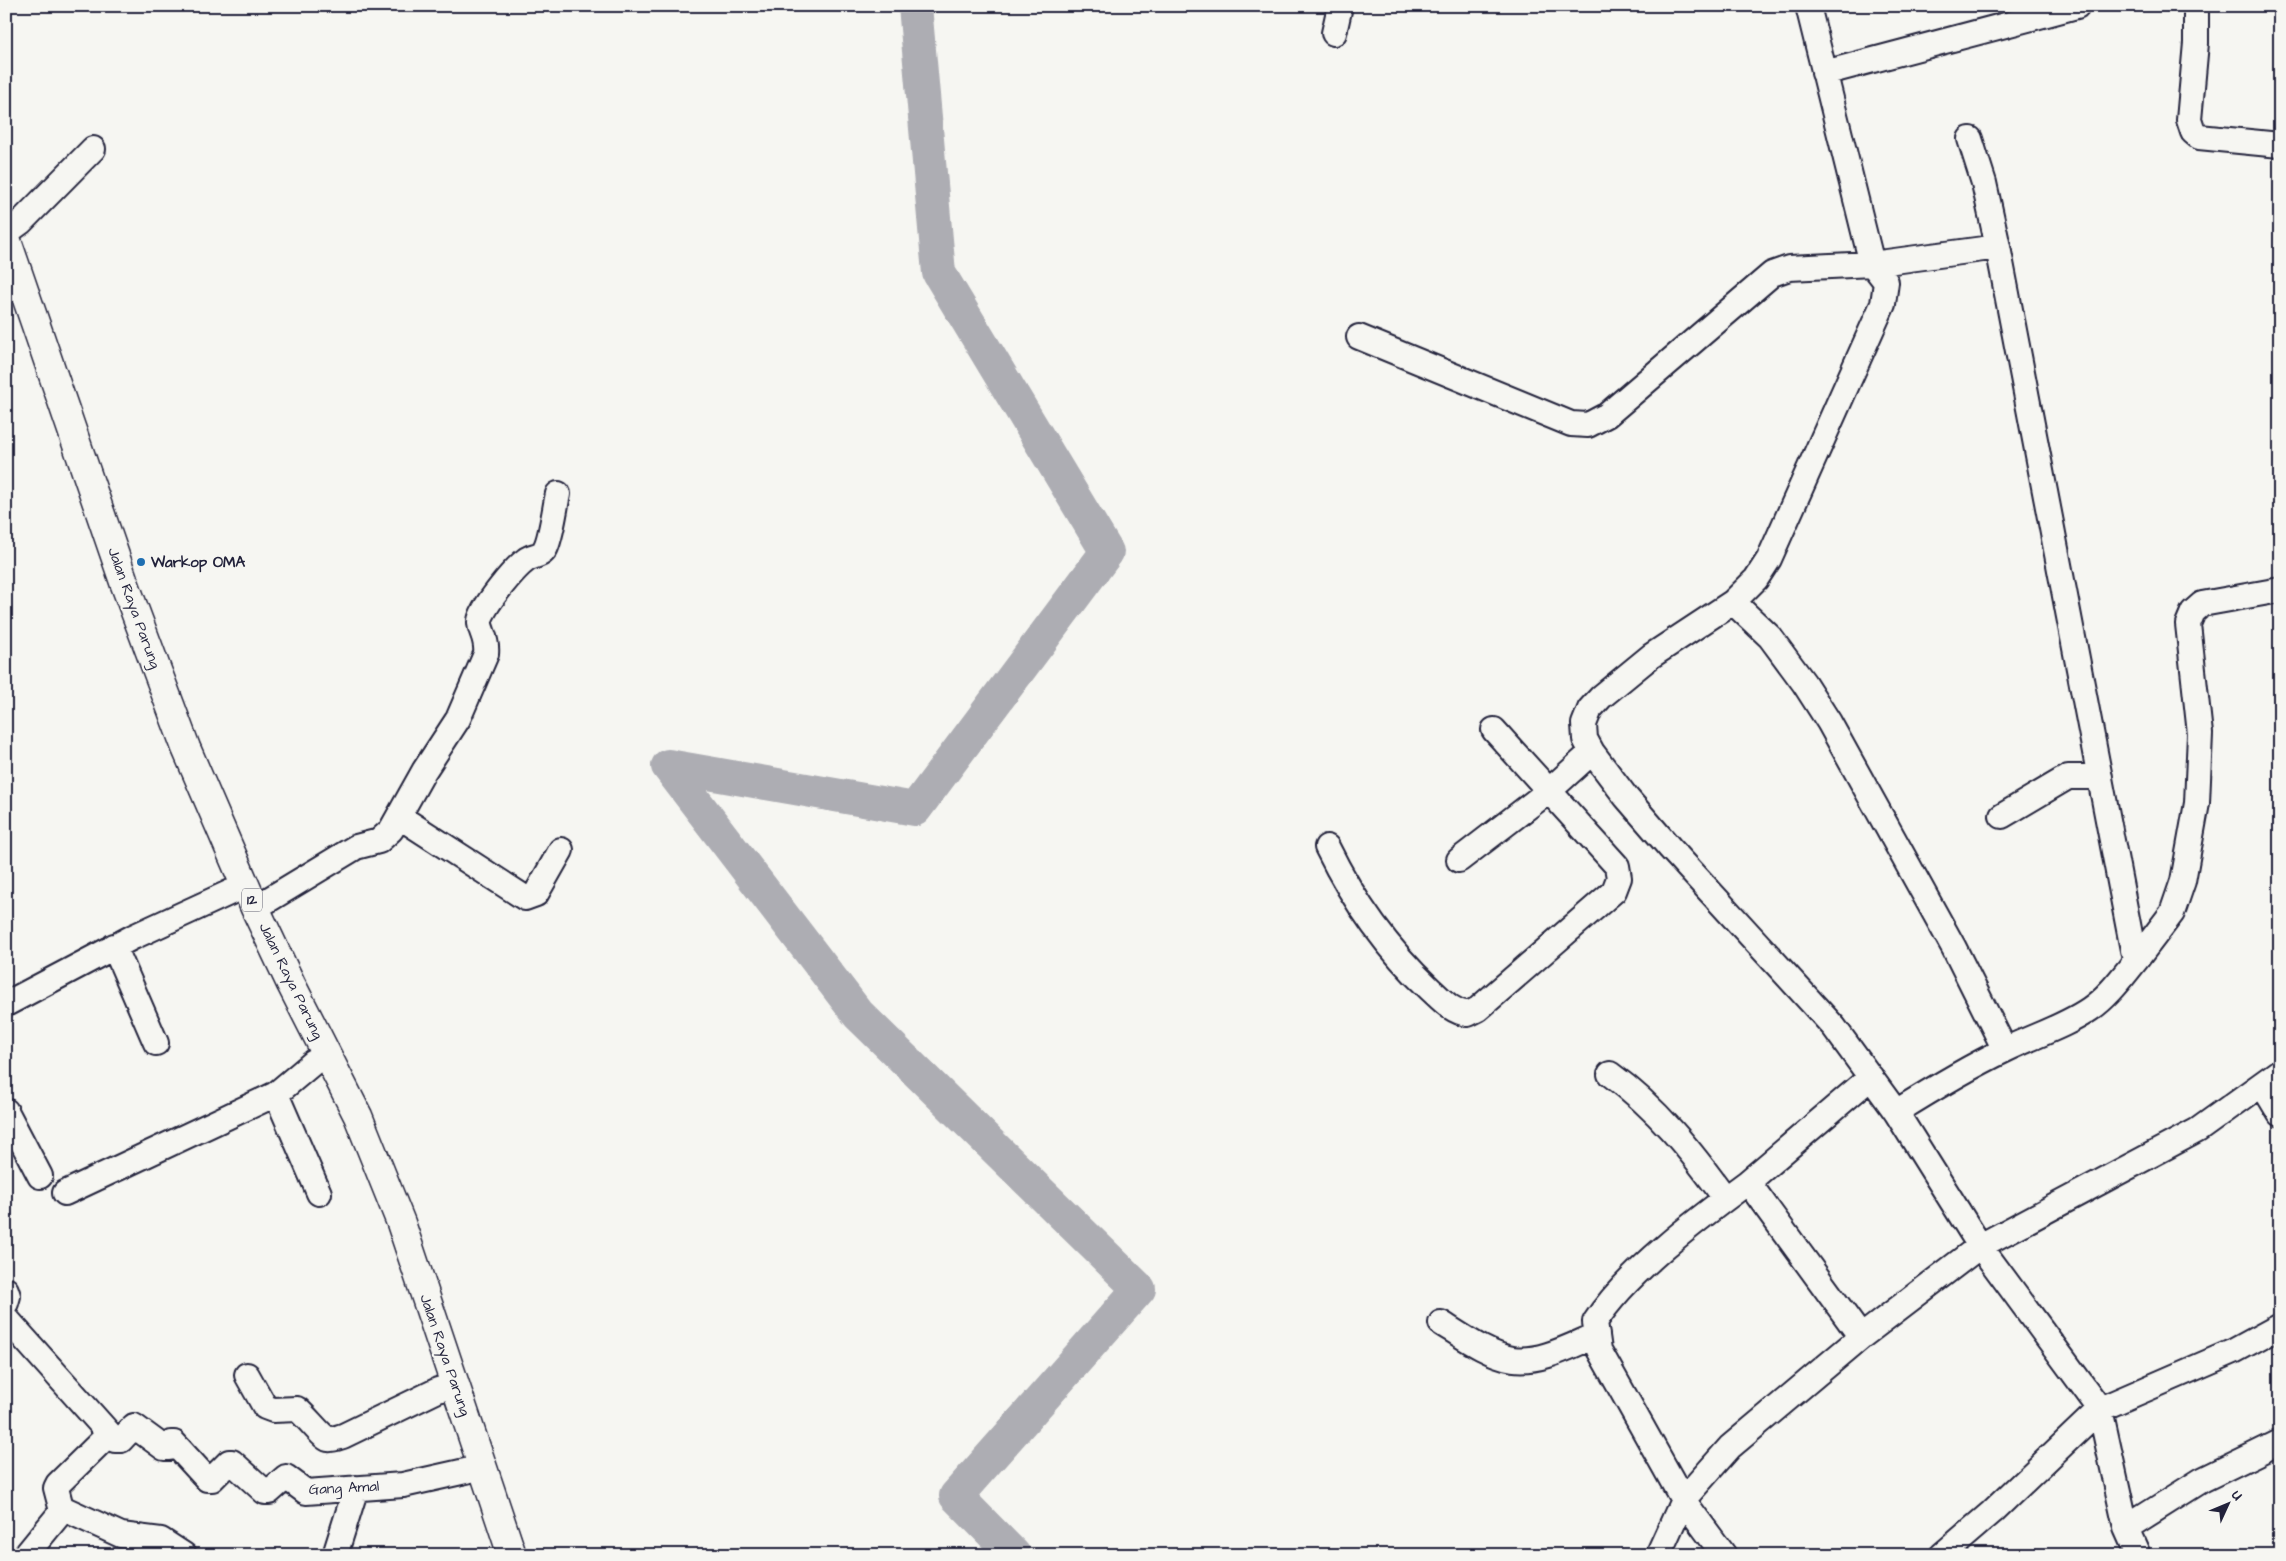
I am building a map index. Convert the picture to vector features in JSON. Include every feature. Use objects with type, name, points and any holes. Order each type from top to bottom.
[{"type":"highway","name":"Jalan Raya Parung","points":[[6,238],[124,582],[186,748],[255,908],[358,1116],[401,1223],[494,1555]]},
{"type":"highway","name":"Jalan Raya Parung","points":[[6,292],[108,590],[171,751],[254,946],[348,1129],[383,1212],[422,1330],[447,1388],[512,1555]]},
{"type":"street","points":[[1334,33],[1340,6]]},
{"type":"street","points":[[1808,6],[1872,264],[1886,282],[1883,304],[1769,559],[1756,579],[1733,602],[1651,656],[1601,697],[1590,709],[1584,724],[1585,739],[1592,752],[1670,848],[1834,1027],[1896,1112],[1980,1246],[2100,1410],[2126,1528],[2138,1555]]},
{"type":"street","points":[[1824,73],[2077,6]]},
{"type":"street","points":[[2196,6],[2189,120],[2193,132],[2199,137],[2280,145],[2280,138]]},
{"type":"street","points":[[1970,139],[1985,190],[1998,247],[2133,950],[2137,959]]},
{"type":"street","points":[[6,233],[21,222],[93,149]]},
{"type":"street","points":[[1359,337],[1571,424],[1588,425],[1607,415],[1772,274],[1789,268],[1872,264],[1998,247]]},
{"type":"street","points":[[255,908],[351,850],[379,841],[391,830],[400,817],[424,771],[458,719],[486,654],[487,644],[480,620],[484,611],[509,576],[526,559],[538,556],[546,548],[558,494]]},
{"type":"street","points":[[1896,1112],[1942,1083],[2005,1050],[2064,1024],[2090,1009],[2102,999],[2137,959],[2172,912],[2183,881],[2197,803],[2200,734],[2188,624],[2193,612],[2202,604],[2280,590]]},
{"type":"street","points":[[1733,602],[1775,644],[1829,722],[1954,948],[2005,1050]]},
{"type":"street","points":[[1328,847],[1359,905],[1387,943],[1424,984],[1452,1009],[1468,1014],[1478,1009],[1614,891],[1620,878],[1616,866],[1550,790],[1494,730]]},
{"type":"street","points":[[1459,860],[1550,790],[1592,752]]},
{"type":"street","points":[[2002,816],[2068,777],[2100,777]]},
{"type":"street","points":[[400,817],[525,898],[536,894],[560,850]]},
{"type":"street","points":[[6,1004],[114,946],[231,892]]},
{"type":"street","points":[[114,946],[156,1043]]},
{"type":"street","points":[[65,1193],[276,1094],[314,1062]]},
{"type":"street","points":[[1610,1074],[1649,1105],[1694,1155],[1726,1198]]},
{"type":"street","points":[[1724,1555],[1683,1500],[1599,1350],[1595,1322],[1608,1302],[1660,1253],[1748,1182],[1871,1077]]},
{"type":"street","points":[[1658,1555],[1683,1500],[1730,1447],[1861,1337],[1980,1246],[2198,1130],[2271,1078],[2280,1114]]},
{"type":"street","points":[[276,1094],[319,1194]]},
{"type":"street","points":[[6,1111],[40,1176]]},
{"type":"street","points":[[1748,1182],[1861,1337]]},
{"type":"street","points":[[6,1290],[8,1296],[6,1303]]},
{"type":"street","points":[[6,1318],[109,1434],[58,1484],[57,1493],[62,1508],[121,1535],[161,1540],[184,1555]]},
{"type":"street","points":[[1441,1323],[1490,1351],[1512,1359],[1533,1359],[1597,1335]]},
{"type":"street","points":[[1942,1555],[1992,1512],[2100,1410],[2234,1352],[2280,1326]]},
{"type":"street","points":[[246,1375],[265,1407],[273,1410],[297,1409],[308,1417],[323,1437],[330,1440],[343,1436],[447,1388]]},
{"type":"street","name":"Gang Amal","points":[[109,1434],[118,1441],[134,1426],[164,1448],[169,1448],[171,1443],[174,1443],[207,1479],[212,1479],[226,1463],[232,1462],[265,1492],[269,1492],[288,1477],[302,1492],[403,1485],[470,1470]]},
{"type":"street","points":[[2126,1528],[2202,1480],[2280,1442]]},
{"type":"street","points":[[335,1555],[356,1488]]},
{"type":"street","points":[[26,1555],[62,1508]]},
{"type":"waterway","points":[[915,6],[939,273],[1107,552],[915,809],[668,766],[858,1014],[1139,1289],[956,1496],[1014,1555]]},
{"type":"place","name":"Warkop OMA","points":[[141,562]]}]
